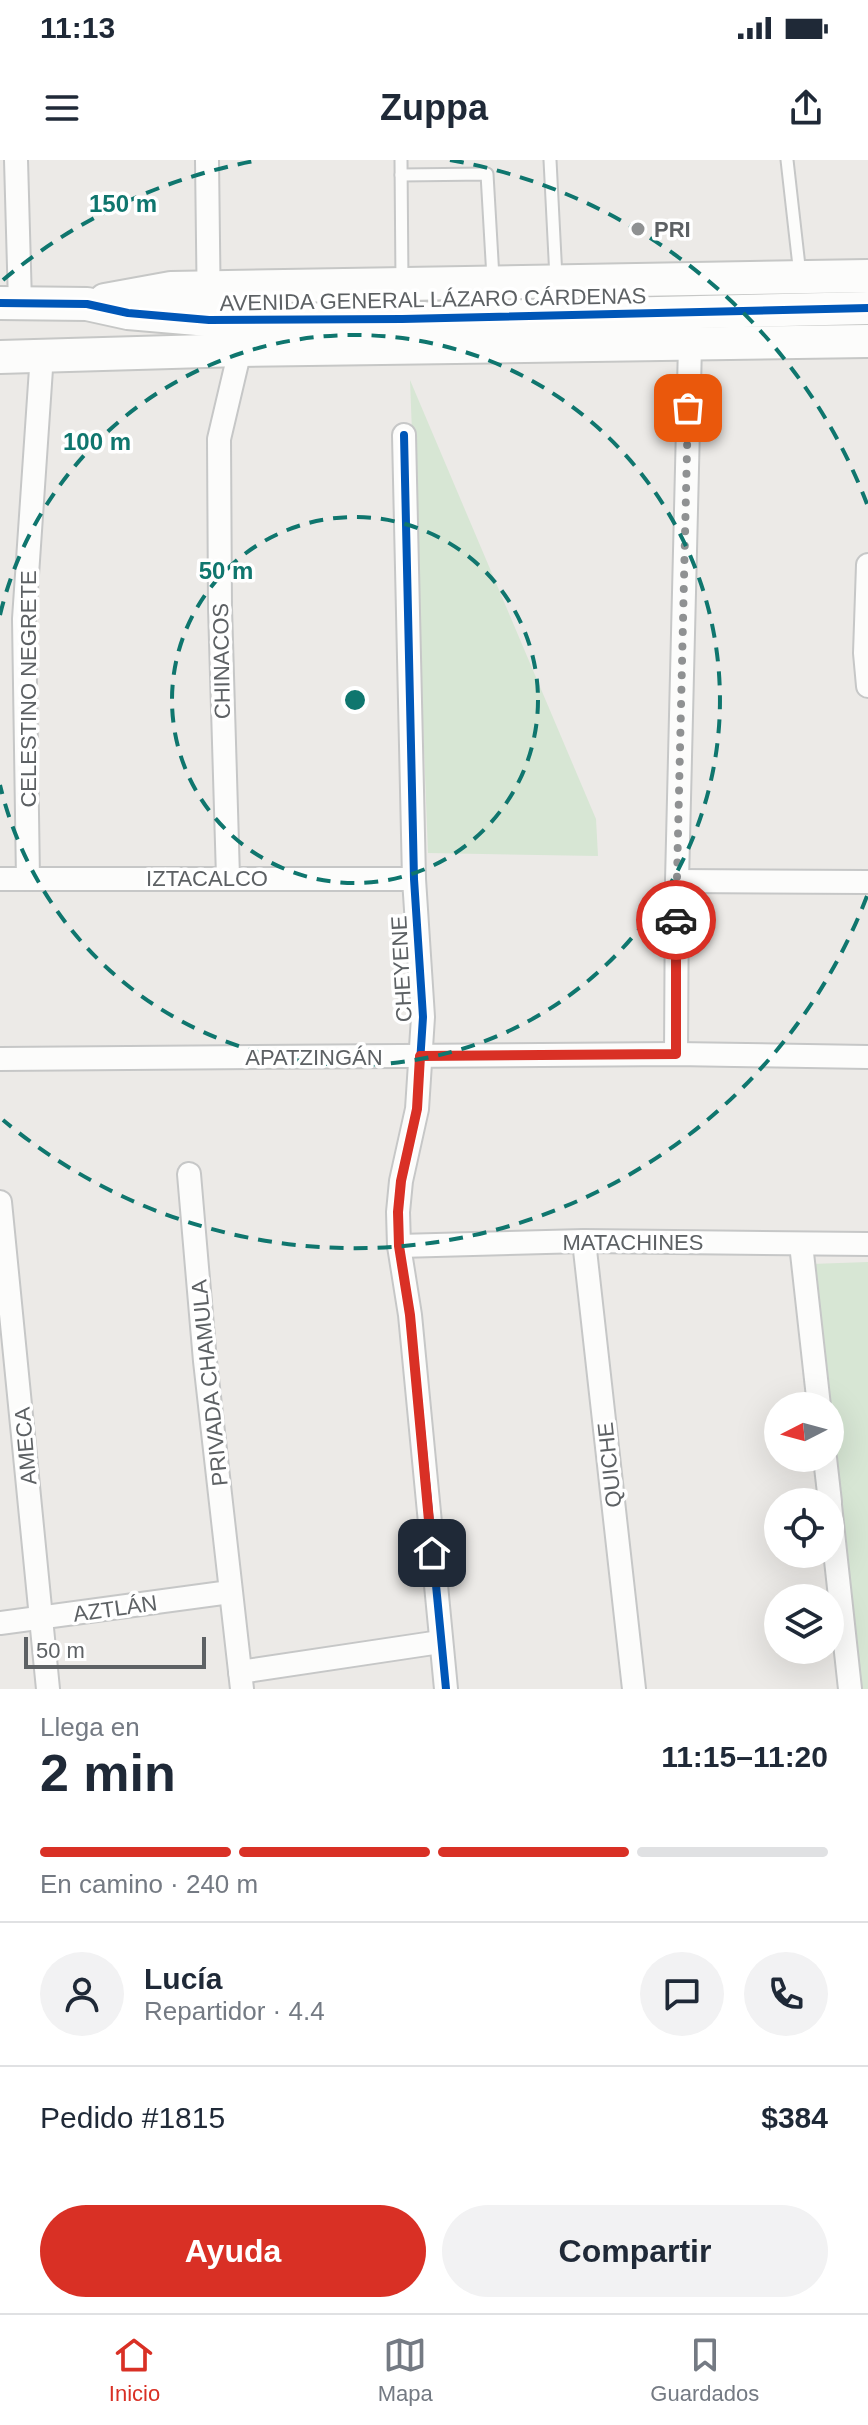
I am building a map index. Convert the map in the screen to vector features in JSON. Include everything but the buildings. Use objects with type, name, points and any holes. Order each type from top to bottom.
[{"type":"street","points":[[10,303],[16,160]]},
{"type":"street","points":[[207,160],[211,287],[209,320]]},
{"type":"street","points":[[87,304],[171,288],[853,276],[868,295]]},
{"type":"street","points":[[614,281],[650,313]]},
{"type":"street","name":"AVENIDA GENERAL LÁZARO CÁRDENAS","points":[[10,303],[87,304],[128,313],[209,320],[868,308]]},
{"type":"street","points":[[0,357],[240,350],[868,341]]},
{"type":"street","points":[[676,1054],[677,881],[690,345]]},
{"type":"street","name":"CHINACOS","points":[[228,877],[219,439],[240,350]]},
{"type":"street","name":"CELESTINO NEGRETE","points":[[28,879],[24,619],[42,354]]},
{"type":"street","name":"CHEYENE","points":[[404,435],[414,879],[423,1003],[417,1109],[401,1181],[399,1246],[410,1315],[446,1689]]},
{"type":"street","points":[[868,565],[865,653],[868,686]]},
{"type":"street","name":"IZTACALCO","points":[[0,879],[414,879]]},
{"type":"street","points":[[677,881],[868,882]]},
{"type":"street","name":"APATZINGÁN","points":[[0,1059],[676,1054],[868,1057]]},
{"type":"street","name":"PRIVADA CHAMULA","points":[[189,1174],[205,1361],[241,1680]]},
{"type":"street","name":"AMECA","points":[[0,1202],[48,1689]]},
{"type":"street","name":"MATACHINES","points":[[399,1246],[584,1241],[868,1244]]},
{"type":"street","name":"QUICHE","points":[[584,1241],[634,1689]]},
{"type":"street","points":[[801,1244],[817,1392]]},
{"type":"street","points":[[837,1568],[850,1689]]},
{"type":"street","name":"AZTLÁN","points":[[0,1623],[230,1592]]},
{"type":"street","points":[[241,1680],[440,1642]]},
{"type":"lane","points":[[401,160],[402,284]]},
{"type":"lane","points":[[550,160],[556,283]]},
{"type":"lane","points":[[787,160],[801,277]]},
{"type":"lane","points":[[401,175],[487,174],[493,283]]},
{"type":"green space","points":[[410,380],[596,819],[598,856],[428,853]]},
{"type":"green space","points":[[868,1262],[868,1689],[861,1689],[844,1544],[844,1488],[837,1488],[835,1472],[844,1472],[844,1392],[826,1392],[811,1264]]},
{"type":"cycle path","points":[[0,303],[87,304],[128,313],[209,320],[402,319],[868,308]]},
{"type":"cycle path","points":[[404,435],[414,879],[423,1017],[417,1109],[401,1181],[399,1246],[410,1315],[446,1689]]},
{"type":"way so far","points":[[676,920],[688,408]]},
{"type":"place","name":"PRI","points":[[638,229]]},
{"type":"route","points":[[432,1553],[398,1212],[401,1181],[417,1109],[420,1056],[676,1054],[676,920]]}]
